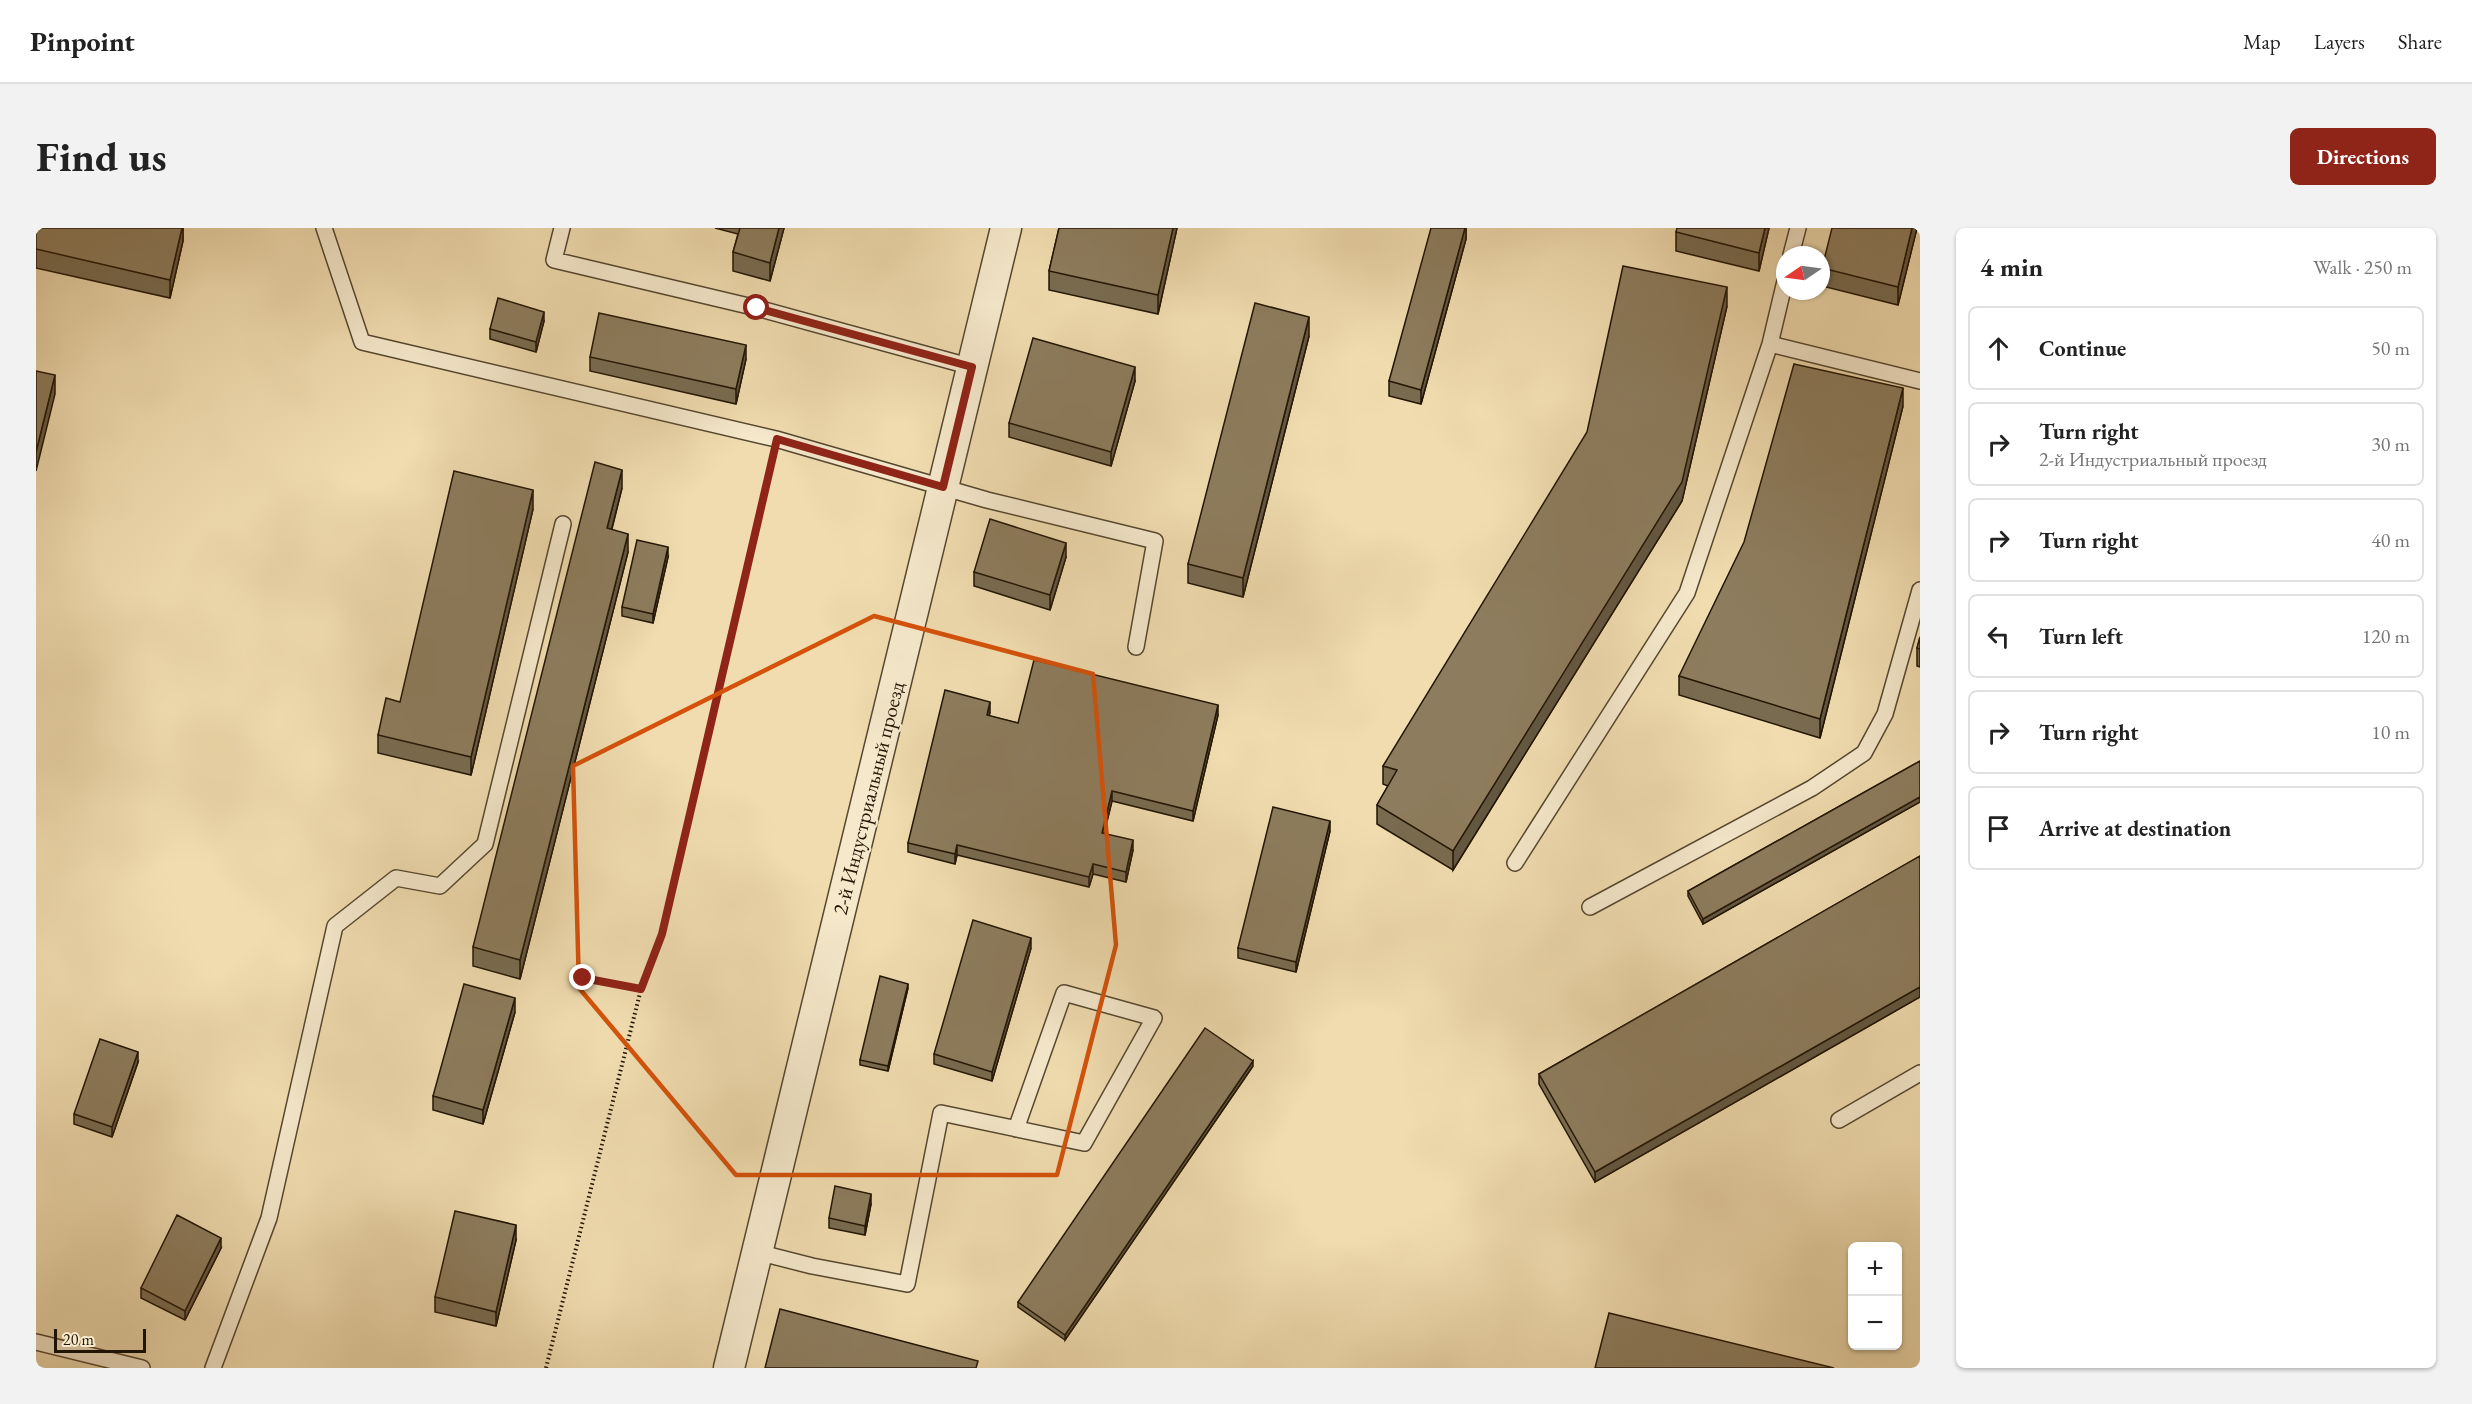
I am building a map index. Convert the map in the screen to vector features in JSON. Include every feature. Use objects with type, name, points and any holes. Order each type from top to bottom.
[{"type":"street","name":"2-й Индустриальный проезд","points":[[729,1368],[1006,228]]},
{"type":"lane","points":[[324,228],[362,342],[777,439],[943,487],[1155,541],[1136,647]]},
{"type":"lane","points":[[562,228],[554,260],[757,308],[972,367]]},
{"type":"lane","points":[[1793,246],[1798,228]]},
{"type":"lane","points":[[1515,863],[1687,593],[1770,344],[1780,300]]},
{"type":"lane","points":[[1770,344],[1920,381]]},
{"type":"lane","points":[[213,1368],[269,1218],[335,926],[396,878],[440,886],[485,844],[562,524]]},
{"type":"lane","points":[[1590,907],[1812,788],[1864,753],[1885,714],[1920,590]]},
{"type":"lane","points":[[757,1252],[812,1266],[908,1284],[941,1113],[1016,1129],[1084,1143],[1155,1018],[1064,993],[1016,1129]]},
{"type":"lane","points":[[1839,1120],[1920,1073]]},
{"type":"lane","points":[[36,1342],[141,1368]]},
{"type":"path","points":[[546,1368],[641,989],[662,934],[777,439]]},
{"type":"path","points":[[583,978],[641,989]]},
{"type":"highlighted area","points":[[874,616],[1093,674],[1116,945],[1057,1175],[736,1175],[579,988],[573,766]]},
{"type":"building","points":[[36,228],[182,228],[170,280],[36,249]]},
{"type":"building","points":[[740,228],[779,228],[770,263],[733,252]]},
{"type":"building","points":[[1059,228],[1173,228],[1158,295],[1049,271]]},
{"type":"building","points":[[1431,228],[1465,228],[1421,390],[1389,381]]},
{"type":"building","points":[[1677,228],[1765,228],[1759,253],[1676,232]]},
{"type":"building","points":[[1832,228],[1912,228],[1898,287],[1830,270],[1830,246],[1828,246]]},
{"type":"building","points":[[1623,266],[1727,287],[1682,482],[1453,851],[1377,805],[1397,770],[1383,766],[1587,432]]},
{"type":"building","points":[[498,298],[544,312],[536,342],[490,329]]},
{"type":"building","points":[[1255,303],[1309,317],[1243,578],[1188,564]]},
{"type":"building","points":[[599,313],[746,345],[736,389],[590,357]]},
{"type":"building","points":[[1033,338],[1135,367],[1111,452],[1009,423]]},
{"type":"building","points":[[1794,364],[1903,388],[1820,719],[1679,676],[1744,542]]},
{"type":"building","points":[[36,371],[55,375],[36,452]]},
{"type":"building","points":[[595,462],[622,470],[607,528],[628,534],[520,960],[473,947]]},
{"type":"building","points":[[454,471],[533,490],[471,757],[378,735],[386,698],[400,702]]},
{"type":"building","points":[[990,519],[1066,543],[1050,595],[974,572]]},
{"type":"building","points":[[637,540],[668,547],[653,614],[622,607]]},
{"type":"building","points":[[1034,660],[1218,705],[1193,811],[1112,791],[1102,833],[1133,840],[1126,872],[1093,864],[1089,877],[957,845],[955,854],[908,843],[945,690],[990,702],[987,715],[1018,723]]},
{"type":"building","points":[[1920,761],[1920,797],[1703,919],[1688,891]]},
{"type":"building","points":[[1273,807],[1330,821],[1296,962],[1238,948]]},
{"type":"building","points":[[1920,856],[1920,987],[1595,1172],[1539,1074]]},
{"type":"building","points":[[973,920],[1031,938],[992,1072],[934,1054]]},
{"type":"building","points":[[880,976],[908,984],[888,1066],[860,1060]]},
{"type":"building","points":[[464,984],[515,998],[483,1110],[433,1096]]},
{"type":"building","points":[[1205,1028],[1253,1061],[1065,1335],[1018,1302]]},
{"type":"building","points":[[100,1039],[138,1052],[112,1127],[74,1114]]},
{"type":"building","points":[[835,1186],[871,1194],[865,1226],[829,1218]]},
{"type":"building","points":[[455,1211],[516,1225],[496,1312],[435,1297]]},
{"type":"building","points":[[177,1215],[221,1238],[185,1311],[141,1288]]},
{"type":"building","points":[[780,1309],[978,1361],[976,1368],[765,1368]]},
{"type":"building","points":[[1609,1313],[1834,1368],[1595,1368]]},
{"type":"route","points":[[583,978],[641,989],[662,934],[777,439],[943,487],[972,367],[757,308]]}]
